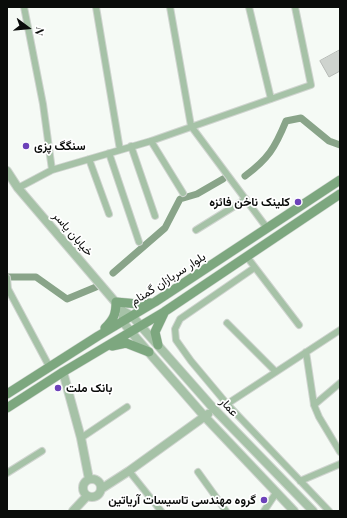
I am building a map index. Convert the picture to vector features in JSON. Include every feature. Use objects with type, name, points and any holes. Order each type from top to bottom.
[{"type":"main road","name":"بلوار سربازان گمنام","points":[[7,394],[49,366],[155,302],[340,180]]},
{"type":"main road","name":"بلوار سربازان گمنام","points":[[7,408],[63,372],[164,312],[340,194]]},
{"type":"main road","points":[[98,336],[113,320],[116,313],[116,302],[138,304],[155,302]]},
{"type":"main road","points":[[158,346],[155,332],[164,312]]},
{"type":"main road","points":[[104,347],[126,343],[149,352]]},
{"type":"street","points":[[24,7],[43,104],[52,170]]},
{"type":"street","points":[[96,7],[120,150]]},
{"type":"street","points":[[170,7],[191,126],[267,228]]},
{"type":"street","points":[[249,7],[271,99]]},
{"type":"street","points":[[18,188],[52,170],[151,141],[311,85],[294,7]]},
{"type":"street","points":[[151,141],[183,193]]},
{"type":"street","points":[[131,146],[155,216]]},
{"type":"street","points":[[109,153],[139,242]]},
{"type":"street","points":[[89,159],[108,214]]},
{"type":"street","name":"خیابان یاسر","points":[[7,171],[18,188],[116,302],[124,311],[132,316]]},
{"type":"street","points":[[196,230],[246,199]]},
{"type":"street","points":[[247,257],[299,325]]},
{"type":"street","points":[[254,268],[180,319],[175,329],[176,340],[191,362],[227,404],[329,511]]},
{"type":"street","points":[[7,278],[8,289],[49,366]]},
{"type":"street","points":[[123,322],[124,311]]},
{"type":"street","name":"عمار","points":[[132,316],[214,409],[313,511]]},
{"type":"street","name":"عمار","points":[[123,322],[205,416],[294,511]]},
{"type":"street","points":[[227,323],[276,372]]},
{"type":"street","points":[[227,404],[339,332]]},
{"type":"street","points":[[306,352],[314,405],[319,417],[340,452]]},
{"type":"street","points":[[180,371],[191,362]]},
{"type":"street","points":[[63,372],[82,438],[89,480]]},
{"type":"street","points":[[314,405],[340,383]]},
{"type":"street","points":[[82,438],[127,407]]},
{"type":"street","points":[[73,511],[87,496],[96,496],[101,489],[129,471],[214,409]]},
{"type":"street","points":[[7,473],[42,451]]},
{"type":"street","points":[[300,481],[340,464]]},
{"type":"street","points":[[129,471],[161,511]]},
{"type":"street","points":[[198,472],[226,511]]},
{"type":"street","points":[[87,496],[83,489],[84,483],[89,480],[97,481],[101,489]]},
{"type":"street","points":[[266,511],[276,493]]},
{"type":"building","points":[[340,50],[340,71],[329,77],[320,61]]},
{"type":"waterway","points":[[245,176],[260,164],[270,152],[286,121],[301,118],[329,141],[340,145]]},
{"type":"waterway","points":[[113,273],[165,228],[180,199],[197,194],[223,179]]},
{"type":"waterway","points":[[7,277],[36,277],[67,299],[96,287]]},
{"type":"place","name":"سنگگ پزی","points":[[26,146]]},
{"type":"place","name":"کلینک ناخن فائزه","points":[[298,202]]},
{"type":"place","name":"بانک ملت","points":[[58,388]]},
{"type":"place","name":"گروه مهندسی تاسیسات آریاتین","points":[[264,500]]}]
